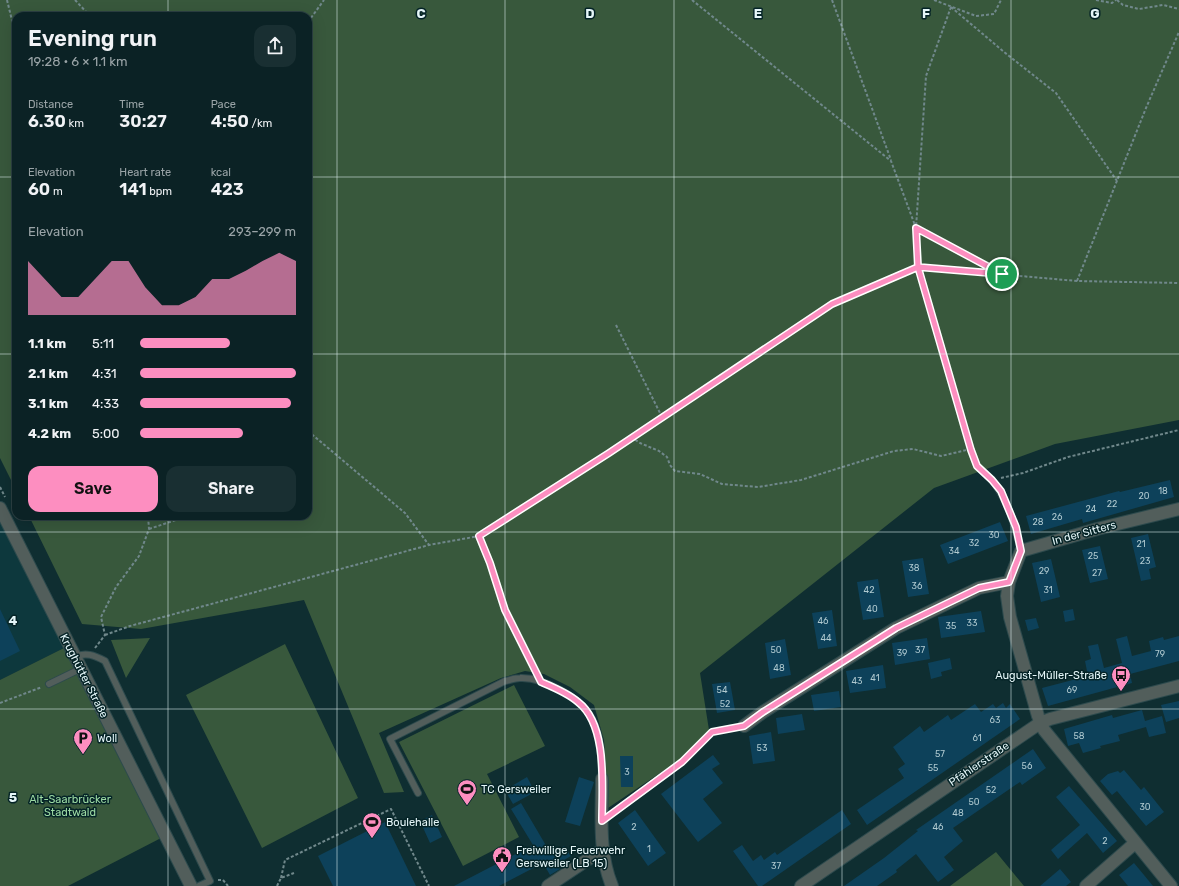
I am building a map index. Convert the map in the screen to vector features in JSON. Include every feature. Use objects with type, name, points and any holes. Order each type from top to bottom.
[{"type":"street","name":"Krughütter Straße","points":[[0,508],[80,669],[191,886]]},
{"type":"street","name":"In der Sitters","points":[[1021,551],[1097,529],[1179,509]]},
{"type":"street","points":[[1021,551],[1009,582],[1007,596],[1010,617],[1040,723],[1134,843],[1171,886]]},
{"type":"street","points":[[744,726],[763,712],[896,628],[979,588],[1009,582]]},
{"type":"street","name":"Pfählerstraße","points":[[801,886],[1040,723],[1050,719],[1179,686]]},
{"type":"street","points":[[602,779],[602,850],[606,873],[612,886]]},
{"type":"street","points":[[1086,886],[1134,843]]},
{"type":"street","points":[[548,886],[602,850]]},
{"type":"lane","points":[[992,480],[1001,491],[1016,527],[1021,551]]},
{"type":"lane","points":[[74,657],[82,654],[93,655],[105,661],[211,884],[199,886]]},
{"type":"lane","points":[[49,684],[80,669]]},
{"type":"lane","points":[[418,793],[390,738],[505,681],[520,678],[553,686],[579,702],[592,719],[599,743],[602,779]]},
{"type":"path","points":[[7,0],[12,21]]},
{"type":"path","points":[[75,0],[86,12]]},
{"type":"path","points":[[312,16],[324,0]]},
{"type":"path","points":[[692,0],[891,161]]},
{"type":"path","points":[[832,0],[916,228],[1002,274]]},
{"type":"path","points":[[934,0],[976,16],[994,14],[1001,0]]},
{"type":"path","points":[[1096,0],[1112,3],[1116,0],[1123,5],[1139,9],[1163,5],[1179,9]]},
{"type":"path","points":[[951,7],[1004,52],[1056,93],[1117,181]]},
{"type":"path","points":[[951,7],[926,76],[916,228],[918,267],[971,450],[977,466],[992,480],[1023,473],[1068,457],[1179,430]]},
{"type":"path","points":[[1077,281],[1179,32]]},
{"type":"path","points":[[93,655],[95,645],[105,635],[429,544],[479,536],[609,453],[832,304],[918,267],[1077,281],[1179,283]]},
{"type":"path","points":[[616,325],[662,417]]},
{"type":"path","points":[[312,434],[405,513],[429,544]]},
{"type":"path","points":[[631,437],[640,443],[659,450],[667,457],[670,465],[675,471],[700,474],[722,484],[758,487],[801,480],[894,451],[913,448],[941,456],[971,450]]},
{"type":"path","points":[[105,635],[102,617],[116,587],[139,556],[149,529],[148,520]]},
{"type":"path","points":[[149,529],[176,520]]},
{"type":"path","points":[[479,536],[490,563],[505,610],[541,682]]},
{"type":"path","points":[[0,703],[49,684]]},
{"type":"path","points":[[602,821],[682,762],[712,732],[744,726]]},
{"type":"path","points":[[277,886],[281,878],[285,860],[391,809],[429,886]]},
{"type":"path","points":[[281,878],[294,873]]},
{"type":"shaded area","points":[[0,513],[70,645],[0,680]]},
{"type":"green space","points":[[0,0],[1179,0],[1179,420],[1055,444],[934,488],[700,673],[709,730],[681,759],[608,808],[604,740],[594,705],[570,687],[544,674],[525,671],[501,678],[379,733],[404,792],[384,793],[304,600],[141,629],[82,624],[31,520],[312,520],[312,12],[12,12],[12,482],[0,458]]},
{"type":"green space","points":[[150,638],[126,678],[111,640]]},
{"type":"green space","points":[[285,644],[358,798],[262,848],[186,695]]},
{"type":"green space","name":"Alt-Saarbrücker Stadtwald","points":[[70,645],[163,837],[68,886],[0,886],[0,680]]},
{"type":"green space","name":"TC Gersweiler","points":[[514,685],[545,746],[487,774],[519,837],[463,866],[399,742]]},
{"type":"green space","points":[[996,852],[1024,886],[950,886]]},
{"type":"building","points":[[1170,480],[1174,497],[1083,523],[1082,519],[1031,534],[1026,516],[1119,491]]},
{"type":"building","points":[[1000,522],[1008,541],[948,564],[940,545]]},
{"type":"building","points":[[1148,534],[1156,567],[1149,569],[1151,579],[1141,581],[1131,538]]},
{"type":"building","points":[[1100,546],[1108,579],[1090,583],[1082,550]]},
{"type":"building","points":[[923,558],[929,594],[908,597],[902,561]]},
{"type":"building","points":[[1051,559],[1060,597],[1041,602],[1032,563]]},
{"type":"building","points":[[878,579],[884,617],[863,620],[857,582]]},
{"type":"building","points":[[0,609],[20,651],[0,661]]},
{"type":"building","points":[[1073,609],[1075,620],[1065,622],[1063,611]]},
{"type":"building","points":[[832,610],[837,646],[818,649],[812,613]]},
{"type":"building","points":[[981,611],[985,632],[941,638],[938,617]]},
{"type":"building","points":[[1036,618],[1039,628],[1028,631],[1025,620]]},
{"type":"building","points":[[1127,636],[1132,656],[1151,651],[1149,641],[1163,637],[1164,640],[1179,636],[1179,661],[1130,674],[1132,683],[1048,706],[1042,688],[1088,676],[1085,661],[1091,659],[1088,646],[1098,644],[1104,668],[1122,663],[1116,639]]},
{"type":"building","points":[[927,638],[930,659],[895,665],[892,643]]},
{"type":"building","points":[[785,639],[791,675],[770,679],[765,643]]},
{"type":"building","points":[[950,658],[952,669],[941,672],[942,676],[931,679],[928,663]]},
{"type":"building","points":[[883,665],[886,688],[850,693],[846,671]]},
{"type":"building","points":[[730,682],[735,710],[717,713],[712,684]]},
{"type":"building","points":[[839,691],[841,707],[814,711],[811,695]]},
{"type":"building","points":[[1179,701],[1179,718],[1166,722],[1161,705]]},
{"type":"building","points":[[1003,703],[1006,708],[1010,704],[1020,719],[867,825],[857,810],[904,778],[898,769],[905,764],[893,747],[920,726],[924,732],[948,715],[951,720],[975,704],[981,712],[993,704],[996,708]]},
{"type":"building","points":[[1142,710],[1145,721],[1162,716],[1166,733],[1149,737],[1146,727],[1118,735],[1120,741],[1100,746],[1101,748],[1083,753],[1079,743],[1068,746],[1064,729],[1112,715],[1113,718]]},
{"type":"building","points":[[802,714],[805,730],[778,734],[776,718]]},
{"type":"building","points":[[771,732],[775,761],[753,764],[749,736]]},
{"type":"building","points":[[1033,749],[1046,768],[1022,785],[1020,782],[953,828],[963,841],[944,857],[954,870],[938,882],[916,854],[896,870],[897,872],[877,886],[844,886],[884,858],[918,831],[916,830]]},
{"type":"building","points":[[713,755],[720,764],[712,769],[723,783],[703,799],[722,823],[698,842],[661,794]]},
{"type":"building","points":[[620,756],[633,756],[633,787],[621,787]]},
{"type":"building","points":[[1124,770],[1141,790],[1144,787],[1164,812],[1146,826],[1117,791],[1112,795],[1100,781],[1108,774],[1118,771],[1120,773]]},
{"type":"building","points":[[527,777],[535,792],[513,804],[505,790]]},
{"type":"building","points":[[579,777],[594,782],[580,826],[565,822]]},
{"type":"building","points":[[1069,786],[1117,841],[1103,853],[1087,833],[1058,859],[1051,850],[1080,825],[1056,797]]},
{"type":"building","points":[[521,803],[551,854],[564,846],[571,856],[557,864],[560,869],[550,875],[543,863],[499,886],[454,886],[533,845],[511,809]]},
{"type":"building","points":[[635,810],[666,853],[648,866],[618,823]]},
{"type":"building","points":[[842,810],[851,824],[762,886],[758,886],[733,851],[742,845],[753,861],[761,855],[764,860],[775,852],[777,855]]},
{"type":"building","points":[[432,815],[442,837],[430,843],[420,821]]},
{"type":"building","name":"Boulehalle","points":[[385,822],[416,886],[333,886],[318,856]]},
{"type":"building","points":[[1134,863],[1153,886],[1128,886],[1119,875]]},
{"type":"building","points":[[1060,869],[1071,882],[1066,886],[1040,886]]},
{"type":"place","name":"August-Müller-Straße","points":[[1121,692]]},
{"type":"place","name":"Woll","points":[[83,755]]},
{"type":"place","name":"TC Gersweiler","points":[[467,806]]},
{"type":"place","name":"Boulehalle","points":[[372,839]]},
{"type":"place","name":"Freiwillige Feuerwehr Gersweiler (LB 15)","points":[[502,873]]},
{"type":"route","points":[[1002,274],[916,228],[918,267],[971,450],[977,466],[1001,491],[1016,527],[1021,551],[1009,582],[979,588],[896,628],[763,712],[744,726],[712,732],[682,762],[602,821],[602,779],[599,743],[592,719],[579,702],[553,686],[541,682],[527,657],[505,610],[490,563],[479,536],[609,453],[832,304],[918,267],[1002,274]]}]
